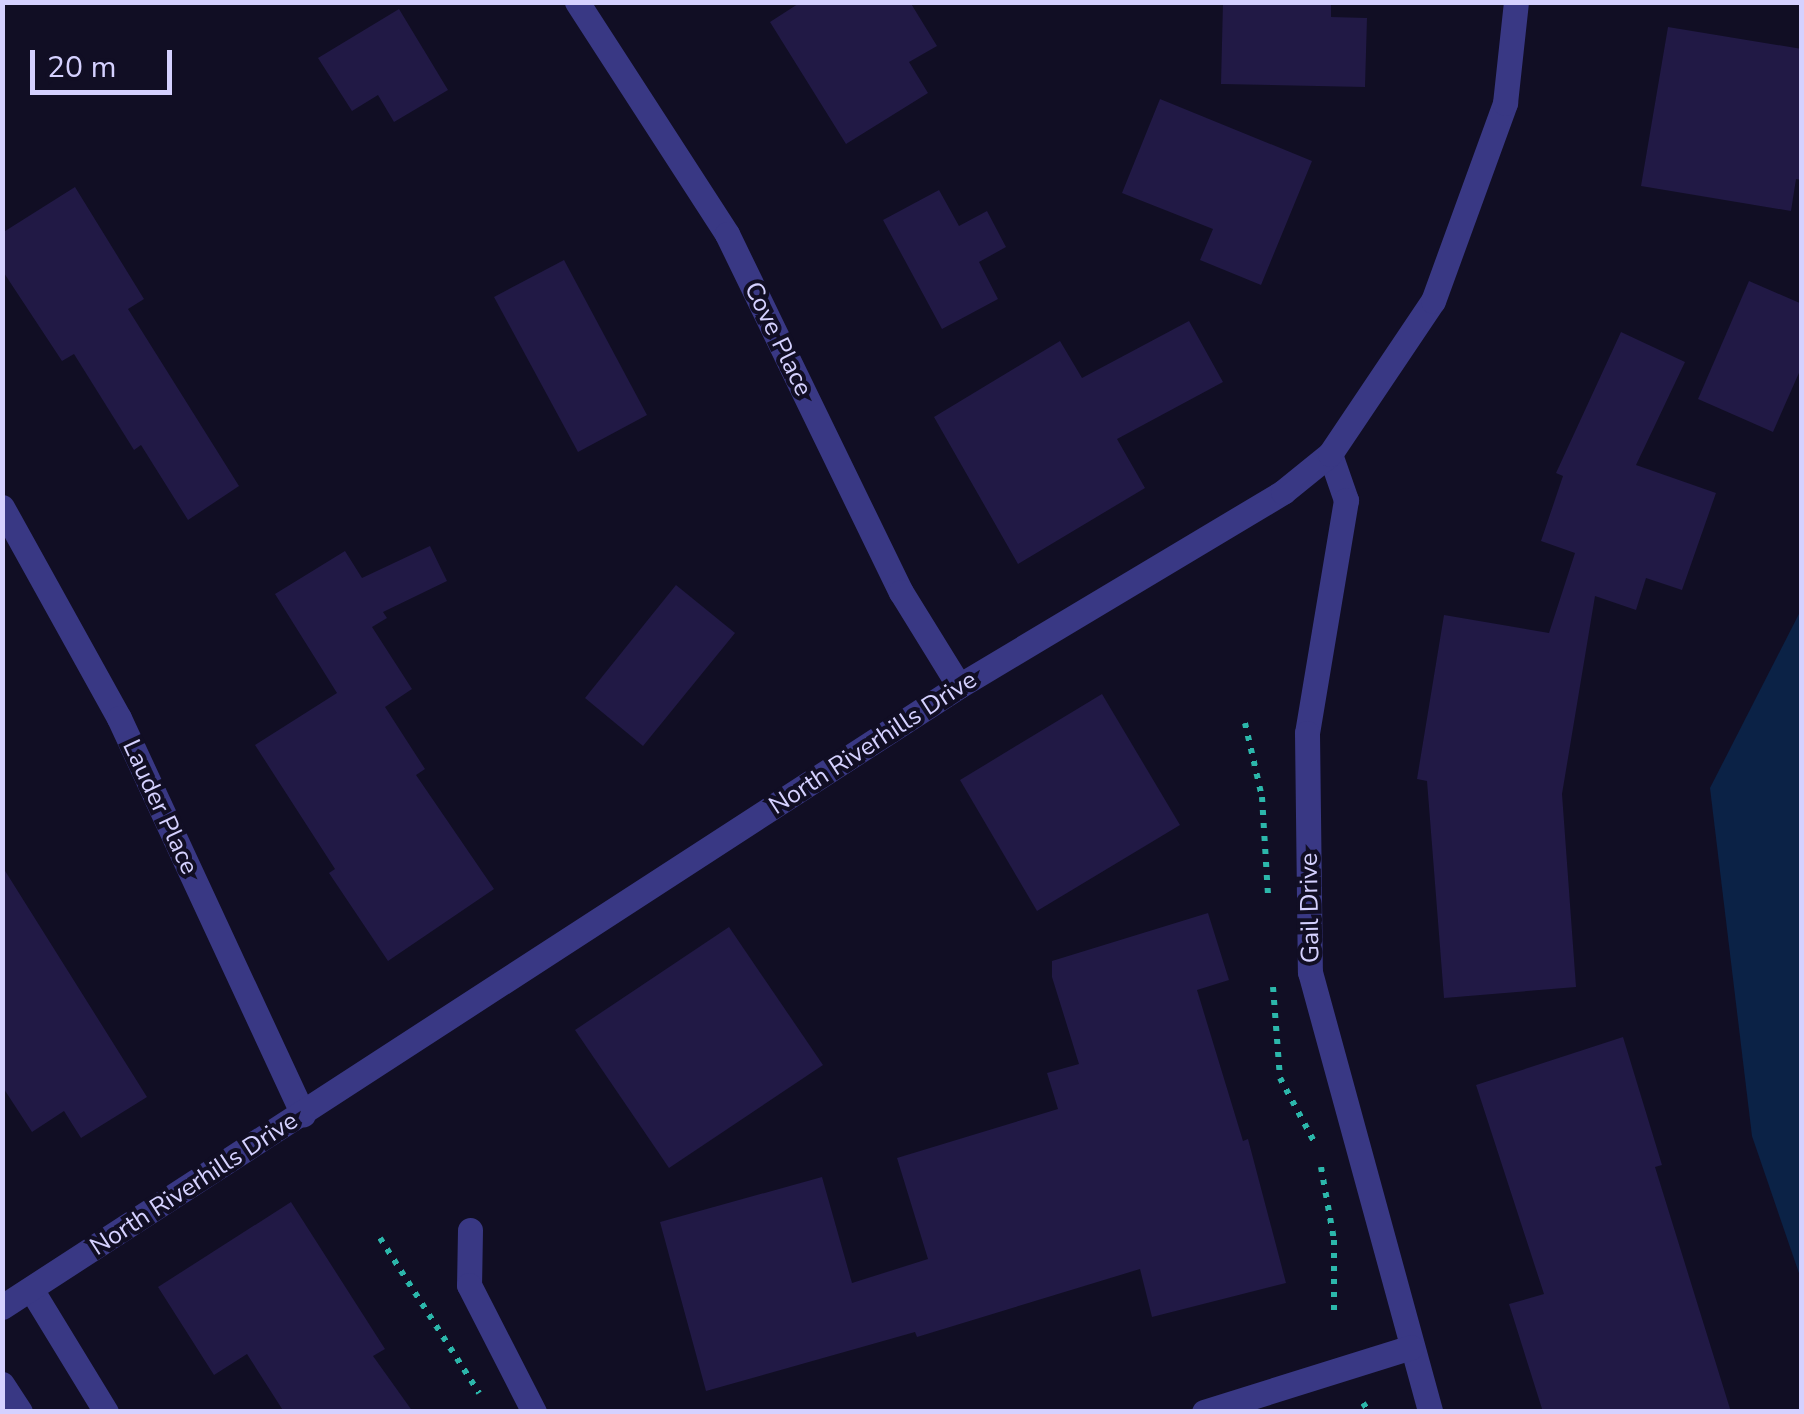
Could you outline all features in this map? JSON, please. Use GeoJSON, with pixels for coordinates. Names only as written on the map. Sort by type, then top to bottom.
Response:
{"type":"FeatureCollection","features":[{"type":"Feature","properties":{"kind":"street","name":"Cove Place"},"geometry":{"type":"LineString","coordinates":[[577,2],[727,234],[901,592],[960,686]]}},
{"type":"Feature","properties":{"kind":"street","name":"North Riverhills Drive"},"geometry":{"type":"LineString","coordinates":[[2,1307],[960,686],[1283,492],[1330,454],[1433,301],[1505,104],[1516,2]]}},
{"type":"Feature","properties":{"kind":"street","name":"Gail Drive"},"geometry":{"type":"LineString","coordinates":[[1330,454],[1346,500],[1307,733],[1310,972],[1430,1412]]}},
{"type":"Feature","properties":{"kind":"street","name":"Lauder Place"},"geometry":{"type":"LineString","coordinates":[[2,508],[118,718],[303,1114]]}},
{"type":"Feature","properties":{"kind":"street"},"geometry":{"type":"LineString","coordinates":[[470,1230],[469,1285],[534,1412]]}},
{"type":"Feature","properties":{"kind":"street"},"geometry":{"type":"LineString","coordinates":[[31,1289],[106,1412]]}},
{"type":"Feature","properties":{"kind":"street"},"geometry":{"type":"LineString","coordinates":[[1204,1412],[1411,1347]]}},
{"type":"Feature","properties":{"kind":"street"},"geometry":{"type":"LineString","coordinates":[[2,1384],[20,1412]]}},
{"type":"Feature","properties":{"kind":"path"},"geometry":{"type":"LineString","coordinates":[[380,1238],[480,1396]]}},
{"type":"Feature","properties":{"kind":"water"},"geometry":{"type":"Polygon","coordinates":[[[1801,610],[1801,1279],[1752,1136],[1710,788],[1801,610]]]}},
{"type":"Feature","properties":{"kind":"building"},"geometry":{"type":"Polygon","coordinates":[[[801,2],[910,2],[937,46],[909,62],[928,93],[846,144],[770,22],[801,2]]]}},
{"type":"Feature","properties":{"kind":"building"},"geometry":{"type":"Polygon","coordinates":[[[1223,2],[1331,2],[1331,17],[1367,18],[1365,87],[1221,84],[1223,2]]]}},
{"type":"Feature","properties":{"kind":"building"},"geometry":{"type":"Polygon","coordinates":[[[399,9],[448,90],[394,122],[378,95],[352,111],[318,58],[399,9]]]}},
{"type":"Feature","properties":{"kind":"building"},"geometry":{"type":"Polygon","coordinates":[[[1668,27],[1802,49],[1802,180],[1796,179],[1791,211],[1641,186],[1668,27]]]}},
{"type":"Feature","properties":{"kind":"building"},"geometry":{"type":"Polygon","coordinates":[[[1160,99],[1312,161],[1261,285],[1200,260],[1213,229],[1122,193],[1160,99]]]}},
{"type":"Feature","properties":{"kind":"building"},"geometry":{"type":"Polygon","coordinates":[[[75,187],[144,299],[128,309],[239,486],[188,520],[141,445],[134,450],[74,354],[62,361],[2,270],[2,233],[75,187]]]}},
{"type":"Feature","properties":{"kind":"building"},"geometry":{"type":"Polygon","coordinates":[[[939,190],[959,226],[987,211],[1006,247],[979,262],[998,299],[942,329],[883,220],[939,190]]]}},
{"type":"Feature","properties":{"kind":"building"},"geometry":{"type":"Polygon","coordinates":[[[564,260],[647,415],[578,452],[494,297],[564,260]]]}},
{"type":"Feature","properties":{"kind":"building"},"geometry":{"type":"Polygon","coordinates":[[[1749,281],[1802,304],[1802,366],[1773,432],[1698,399],[1749,281]]]}},
{"type":"Feature","properties":{"kind":"building"},"geometry":{"type":"Polygon","coordinates":[[[1189,321],[1223,382],[1117,439],[1145,488],[1018,564],[934,417],[1060,341],[1082,378],[1189,321]]]}},
{"type":"Feature","properties":{"kind":"building"},"geometry":{"type":"Polygon","coordinates":[[[1621,332],[1685,362],[1636,465],[1716,493],[1682,590],[1646,578],[1636,610],[1595,596],[1562,794],[1576,987],[1444,998],[1427,781],[1417,779],[1444,615],[1549,633],[1575,553],[1541,541],[1563,476],[1556,473],[1621,332]]]}},
{"type":"Feature","properties":{"kind":"building"},"geometry":{"type":"Polygon","coordinates":[[[430,546],[447,581],[383,612],[387,618],[372,627],[412,689],[385,707],[425,769],[416,775],[494,889],[388,961],[329,873],[335,869],[255,745],[337,693],[275,594],[345,551],[362,578],[430,546]]]}},
{"type":"Feature","properties":{"kind":"building"},"geometry":{"type":"Polygon","coordinates":[[[676,585],[735,633],[643,746],[585,698],[676,585]]]}},
{"type":"Feature","properties":{"kind":"building"},"geometry":{"type":"Polygon","coordinates":[[[1102,694],[1180,825],[1037,911],[960,780],[1102,694]]]}},
{"type":"Feature","properties":{"kind":"building"},"geometry":{"type":"Polygon","coordinates":[[[2,866],[147,1097],[81,1138],[64,1111],[32,1132],[2,1086],[2,866]]]}},
{"type":"Feature","properties":{"kind":"building"},"geometry":{"type":"Polygon","coordinates":[[[1208,913],[1229,980],[1197,990],[1243,1141],[1248,1139],[1286,1283],[1152,1317],[1140,1269],[917,1337],[915,1332],[706,1391],[660,1222],[822,1177],[852,1283],[928,1259],[897,1158],[1058,1109],[1047,1073],[1079,1064],[1052,977],[1052,961],[1208,913]]]}},
{"type":"Feature","properties":{"kind":"building"},"geometry":{"type":"Polygon","coordinates":[[[729,927],[823,1065],[669,1168],[575,1030],[729,927]]]}},
{"type":"Feature","properties":{"kind":"building"},"geometry":{"type":"Polygon","coordinates":[[[1623,1037],[1662,1165],[1655,1167],[1731,1412],[1543,1412],[1509,1304],[1544,1294],[1476,1085],[1623,1037]]]}},
{"type":"Feature","properties":{"kind":"building"},"geometry":{"type":"Polygon","coordinates":[[[291,1202],[385,1349],[373,1356],[413,1412],[284,1412],[247,1354],[214,1375],[158,1287],[291,1202]]]}}]}
